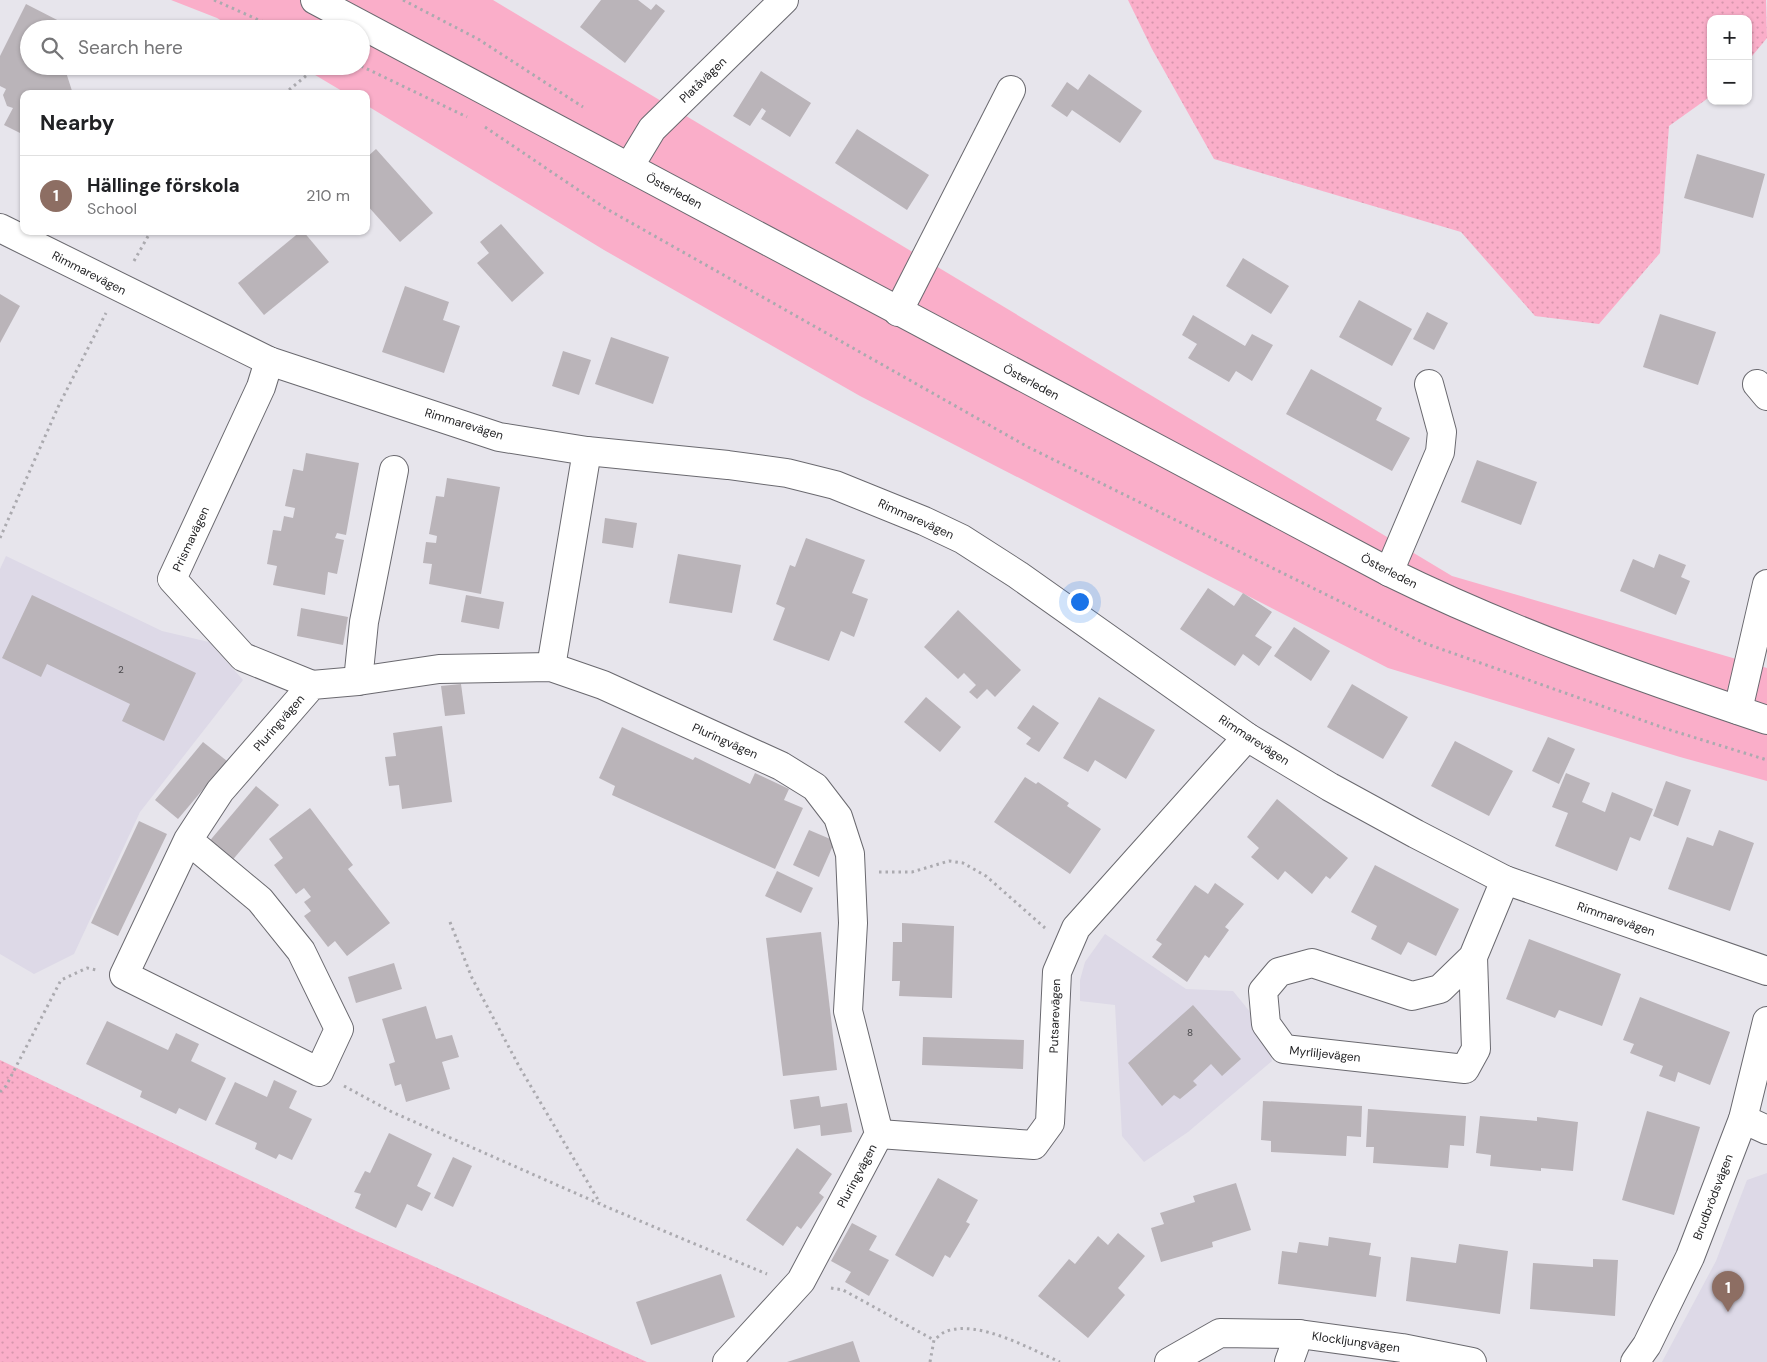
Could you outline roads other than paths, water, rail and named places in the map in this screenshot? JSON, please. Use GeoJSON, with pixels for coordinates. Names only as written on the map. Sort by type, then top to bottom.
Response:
{"type":"FeatureCollection","features":[{"type":"Feature","properties":{"kind":"street","name":"Österleden"},"geometry":{"type":"LineString","coordinates":[[315,0],[352,20]]}},
{"type":"Feature","properties":{"kind":"street","name":"Platåvägen"},"geometry":{"type":"LineString","coordinates":[[628,167],[652,129],[784,0]]}},
{"type":"Feature","properties":{"kind":"street","name":"Österleden"},"geometry":{"type":"LineString","coordinates":[[370,29],[1389,572],[1454,604],[1642,678],[1767,720]]}},
{"type":"Feature","properties":{"kind":"street"},"geometry":{"type":"LineString","coordinates":[[898,312],[1011,90]]}},
{"type":"Feature","properties":{"kind":"street","name":"Rimmarevägen"},"geometry":{"type":"LineString","coordinates":[[0,228],[269,361],[499,437],[587,451],[728,465],[787,474],[834,485],[924,521],[962,540],[1018,575],[1247,737],[1338,792],[1505,880],[1767,971]]}},
{"type":"Feature","properties":{"kind":"street","name":"Prismavägen"},"geometry":{"type":"LineString","coordinates":[[269,361],[261,387],[172,579],[243,657],[312,685]]}},
{"type":"Feature","properties":{"kind":"street"},"geometry":{"type":"LineString","coordinates":[[1389,572],[1440,452],[1442,432],[1429,384]]}},
{"type":"Feature","properties":{"kind":"street"},"geometry":{"type":"LineString","coordinates":[[551,667],[587,451]]}},
{"type":"Feature","properties":{"kind":"street"},"geometry":{"type":"LineString","coordinates":[[358,681],[364,622],[394,470]]}},
{"type":"Feature","properties":{"kind":"street"},"geometry":{"type":"LineString","coordinates":[[1738,710],[1767,584]]}},
{"type":"Feature","properties":{"kind":"street","name":"Pluringvägen"},"geometry":{"type":"LineString","coordinates":[[188,840],[260,900],[301,952],[339,1029],[319,1072],[124,975],[188,840],[220,791],[312,685],[358,681],[439,669],[551,667],[602,685],[781,766],[815,787],[838,817],[850,854],[853,923],[848,1011],[879,1134],[801,1281],[727,1362]]}},
{"type":"Feature","properties":{"kind":"street","name":"Putsarevägen"},"geometry":{"type":"LineString","coordinates":[[879,1134],[1034,1145],[1050,1124],[1057,972],[1076,928],[1247,737]]}},
{"type":"Feature","properties":{"kind":"street","name":"Myrliljevägen"},"geometry":{"type":"LineString","coordinates":[[1474,957],[1440,989],[1412,996],[1312,963],[1279,972],[1263,991],[1266,1024],[1284,1050],[1465,1069],[1476,1049],[1474,957],[1505,880]]}},
{"type":"Feature","properties":{"kind":"street","name":"Brudbrödsvägen"},"geometry":{"type":"LineString","coordinates":[[1635,1362],[1647,1345],[1755,1124],[1767,1021]]}},
{"type":"Feature","properties":{"kind":"street","name":"Klockljungvägen"},"geometry":{"type":"LineString","coordinates":[[1169,1362],[1220,1334],[1299,1334],[1402,1348],[1472,1362]]}},
{"type":"Feature","properties":{"kind":"street","name":"Klockljungvägen"},"geometry":{"type":"LineString","coordinates":[[1289,1362],[1299,1334]]}},
{"type":"Feature","properties":{"kind":"place","name":"Hällinge förskola"},"geometry":{"type":"Point","coordinates":[1728,1312]}}]}
